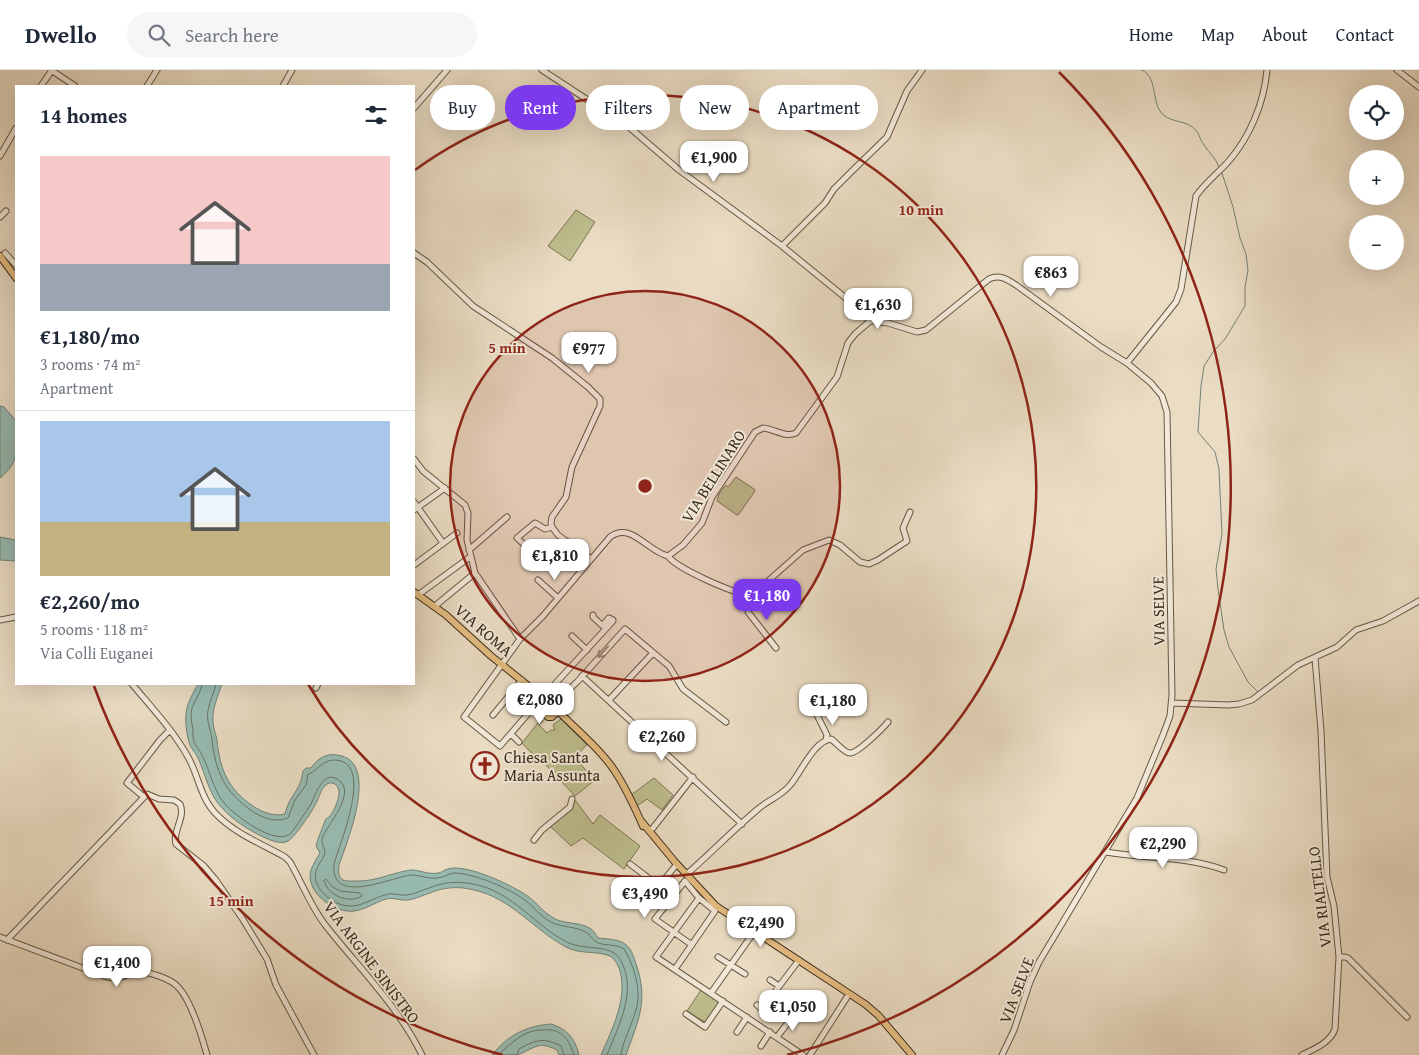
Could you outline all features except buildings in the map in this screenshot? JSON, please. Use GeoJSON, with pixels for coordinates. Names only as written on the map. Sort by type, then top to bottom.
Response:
{"type":"FeatureCollection","features":[{"type":"Feature","properties":{"kind":"main road"},"geometry":{"type":"LineString","coordinates":[[3,254],[15,276]]}},
{"type":"Feature","properties":{"kind":"main road","name":"VIA ROMA"},"geometry":{"type":"LineString","coordinates":[[416,593],[455,622],[553,708]]}},
{"type":"Feature","properties":{"kind":"main road"},"geometry":{"type":"LineString","coordinates":[[543,699],[538,707],[549,718],[554,716],[553,708]]}},
{"type":"Feature","properties":{"kind":"main road"},"geometry":{"type":"LineString","coordinates":[[553,708],[611,765],[656,846],[680,868]]}},
{"type":"Feature","properties":{"kind":"main road"},"geometry":{"type":"LineString","coordinates":[[642,822],[708,903],[850,994],[878,1015],[912,1055]]}},
{"type":"Feature","properties":{"kind":"street"},"geometry":{"type":"LineString","coordinates":[[42,85],[51,70],[74,85]]}},
{"type":"Feature","properties":{"kind":"street"},"geometry":{"type":"LineString","coordinates":[[148,85],[157,70]]}},
{"type":"Feature","properties":{"kind":"street"},"geometry":{"type":"LineString","coordinates":[[284,85],[292,70]]}},
{"type":"Feature","properties":{"kind":"street"},"geometry":{"type":"LineString","coordinates":[[415,107],[447,70]]}},
{"type":"Feature","properties":{"kind":"street"},"geometry":{"type":"LineString","coordinates":[[542,70],[629,127],[679,170],[782,246],[870,320],[888,323],[917,332],[922,331],[937,322],[983,283],[998,276],[1016,285],[1101,347],[1127,363],[1176,302],[1181,288],[1194,202],[1201,188],[1232,158],[1250,129],[1265,88],[1267,70]]}},
{"type":"Feature","properties":{"kind":"street"},"geometry":{"type":"LineString","coordinates":[[782,246],[825,202],[834,189],[887,137],[907,91],[922,70]]}},
{"type":"Feature","properties":{"kind":"street"},"geometry":{"type":"LineString","coordinates":[[1397,70],[1419,87]]}},
{"type":"Feature","properties":{"kind":"street"},"geometry":{"type":"LineString","coordinates":[[0,156],[15,130]]}},
{"type":"Feature","properties":{"kind":"street"},"geometry":{"type":"LineString","coordinates":[[0,216],[6,211]]}},
{"type":"Feature","properties":{"kind":"street"},"geometry":{"type":"LineString","coordinates":[[3,254],[15,264]]}},
{"type":"Feature","properties":{"kind":"street"},"geometry":{"type":"LineString","coordinates":[[415,254],[427,262],[473,306],[552,358],[600,399],[600,406],[572,467],[566,497],[552,517],[552,527],[558,535],[591,560]]}},
{"type":"Feature","properties":{"kind":"street","name":"VIA BELLINARO"},"geometry":{"type":"LineString","coordinates":[[668,556],[683,545],[702,523],[712,497],[755,432],[763,428],[775,430],[785,435],[793,435],[799,430],[837,377],[848,343],[870,320]]}},
{"type":"Feature","properties":{"kind":"street","name":"VIA SELVE"},"geometry":{"type":"LineString","coordinates":[[1002,1055],[1014,1030],[1030,982],[1039,962],[1106,852],[1142,786],[1170,716],[1172,703],[1167,412],[1158,390],[1127,363]]}},
{"type":"Feature","properties":{"kind":"street"},"geometry":{"type":"LineString","coordinates":[[415,460],[423,471],[463,503],[466,508],[468,550],[475,573],[520,639]]}},
{"type":"Feature","properties":{"kind":"street"},"geometry":{"type":"LineString","coordinates":[[444,543],[416,509],[445,488]]}},
{"type":"Feature","properties":{"kind":"street"},"geometry":{"type":"LineString","coordinates":[[538,707],[533,708],[500,746],[464,717],[520,639],[543,616],[610,537],[617,532],[624,531],[631,534],[656,552],[668,556],[672,561],[702,578],[734,592],[748,594],[767,582],[803,550],[830,540],[840,545],[860,562],[864,564],[873,563],[907,541],[903,528],[910,512]]}},
{"type":"Feature","properties":{"kind":"street"},"geometry":{"type":"LineString","coordinates":[[468,550],[507,517]]}},
{"type":"Feature","properties":{"kind":"street"},"geometry":{"type":"LineString","coordinates":[[530,549],[517,538],[534,523],[545,529],[552,527]]}},
{"type":"Feature","properties":{"kind":"street"},"geometry":{"type":"LineString","coordinates":[[415,564],[457,533]]}},
{"type":"Feature","properties":{"kind":"street"},"geometry":{"type":"LineString","coordinates":[[416,593],[470,557]]}},
{"type":"Feature","properties":{"kind":"street"},"geometry":{"type":"LineString","coordinates":[[435,606],[475,573]]}},
{"type":"Feature","properties":{"kind":"street"},"geometry":{"type":"LineString","coordinates":[[538,580],[558,598]]}},
{"type":"Feature","properties":{"kind":"street"},"geometry":{"type":"LineString","coordinates":[[748,594],[748,612],[776,648]]}},
{"type":"Feature","properties":{"kind":"street"},"geometry":{"type":"LineString","coordinates":[[1172,703],[1228,705],[1245,703],[1258,697],[1289,671],[1337,647],[1356,630],[1383,621],[1419,602]]}},
{"type":"Feature","properties":{"kind":"street"},"geometry":{"type":"LineString","coordinates":[[593,614],[593,617],[604,627]]}},
{"type":"Feature","properties":{"kind":"street"},"geometry":{"type":"LineString","coordinates":[[0,620],[15,618]]}},
{"type":"Feature","properties":{"kind":"street"},"geometry":{"type":"LineString","coordinates":[[543,699],[587,650],[604,627],[613,622],[621,631]]}},
{"type":"Feature","properties":{"kind":"street"},"geometry":{"type":"LineString","coordinates":[[553,708],[584,676],[624,629],[669,666],[683,689],[726,722]]}},
{"type":"Feature","properties":{"kind":"street"},"geometry":{"type":"LineString","coordinates":[[572,636],[587,650]]}},
{"type":"Feature","properties":{"kind":"street"},"geometry":{"type":"LineString","coordinates":[[609,700],[653,653]]}},
{"type":"Feature","properties":{"kind":"street","name":"VIA RIALTELLO"},"geometry":{"type":"LineString","coordinates":[[1302,1055],[1327,1041],[1335,1029],[1339,957],[1334,906],[1326,878],[1321,731],[1315,658]]}},
{"type":"Feature","properties":{"kind":"street"},"geometry":{"type":"LineString","coordinates":[[584,676],[742,824]]}},
{"type":"Feature","properties":{"kind":"street"},"geometry":{"type":"LineString","coordinates":[[493,715],[522,680]]}},
{"type":"Feature","properties":{"kind":"street","name":"VIA ARGINE SINISTRO"},"geometry":{"type":"LineString","coordinates":[[133,685],[170,730],[192,764],[202,794],[215,813],[238,831],[285,857],[290,862],[316,912],[404,1022],[422,1055]]}},
{"type":"Feature","properties":{"kind":"street"},"geometry":{"type":"LineString","coordinates":[[816,713],[827,735],[826,740]]}},
{"type":"Feature","properties":{"kind":"street"},"geometry":{"type":"LineString","coordinates":[[630,864],[659,886],[680,868],[742,824],[759,808],[780,796],[788,788],[807,760],[826,740],[831,739],[848,753],[854,753],[863,744],[871,740],[888,722]]}},
{"type":"Feature","properties":{"kind":"street"},"geometry":{"type":"LineString","coordinates":[[144,796],[128,783],[160,740],[170,730]]}},
{"type":"Feature","properties":{"kind":"street"},"geometry":{"type":"LineString","coordinates":[[511,734],[519,742]]}},
{"type":"Feature","properties":{"kind":"street"},"geometry":{"type":"LineString","coordinates":[[649,831],[693,777]]}},
{"type":"Feature","properties":{"kind":"street"},"geometry":{"type":"LineString","coordinates":[[7,940],[144,796],[149,794],[159,799],[174,800],[180,804],[182,813],[174,838],[176,844],[204,866],[242,918],[267,959],[278,990],[314,1055]]}},
{"type":"Feature","properties":{"kind":"street"},"geometry":{"type":"LineString","coordinates":[[534,840],[542,830],[570,807],[572,799]]}},
{"type":"Feature","properties":{"kind":"street"},"geometry":{"type":"LineString","coordinates":[[1106,852],[1194,862],[1224,870]]}},
{"type":"Feature","properties":{"kind":"street"},"geometry":{"type":"LineString","coordinates":[[634,889],[644,875]]}},
{"type":"Feature","properties":{"kind":"street"},"geometry":{"type":"LineString","coordinates":[[675,969],[715,911],[708,903],[699,898],[693,886],[684,881],[655,919],[692,944]]}},
{"type":"Feature","properties":{"kind":"street"},"geometry":{"type":"LineString","coordinates":[[699,898],[656,957],[803,1055]]}},
{"type":"Feature","properties":{"kind":"street"},"geometry":{"type":"LineString","coordinates":[[712,993],[754,932]]}},
{"type":"Feature","properties":{"kind":"street"},"geometry":{"type":"LineString","coordinates":[[0,937],[104,976],[116,978],[133,972],[141,972],[174,983],[184,995],[196,1022],[207,1055]]}},
{"type":"Feature","properties":{"kind":"street"},"geometry":{"type":"LineString","coordinates":[[718,957],[745,974]]}},
{"type":"Feature","properties":{"kind":"street"},"geometry":{"type":"LineString","coordinates":[[1339,957],[1348,958],[1407,1017]]}},
{"type":"Feature","properties":{"kind":"street"},"geometry":{"type":"LineString","coordinates":[[756,1005],[762,1009],[799,960]]}},
{"type":"Feature","properties":{"kind":"street"},"geometry":{"type":"LineString","coordinates":[[770,980],[779,986]]}},
{"type":"Feature","properties":{"kind":"street"},"geometry":{"type":"LineString","coordinates":[[810,1055],[850,994]]}},
{"type":"Feature","properties":{"kind":"street"},"geometry":{"type":"LineString","coordinates":[[686,1014],[705,1027],[723,1001]]}},
{"type":"Feature","properties":{"kind":"street"},"geometry":{"type":"LineString","coordinates":[[777,1037],[797,1011],[799,1011]]}},
{"type":"Feature","properties":{"kind":"street"},"geometry":{"type":"LineString","coordinates":[[736,1032],[747,1017]]}},
{"type":"Feature","properties":{"kind":"street"},"geometry":{"type":"LineString","coordinates":[[760,1046],[770,1032]]}},
{"type":"Feature","properties":{"kind":"green space"},"geometry":{"type":"Polygon","coordinates":[[[576,210],[595,222],[570,261],[548,246],[576,210]]]}},
{"type":"Feature","properties":{"kind":"green space"},"geometry":{"type":"Polygon","coordinates":[[[736,477],[755,491],[737,515],[717,501],[726,485],[728,487],[736,477]]]}},
{"type":"Feature","properties":{"kind":"green space"},"geometry":{"type":"Polygon","coordinates":[[[541,719],[543,721],[539,725],[547,733],[555,730],[553,725],[561,719],[587,745],[574,757],[595,780],[575,796],[522,743],[541,719]]]}},
{"type":"Feature","properties":{"kind":"green space"},"geometry":{"type":"Polygon","coordinates":[[[654,778],[673,795],[662,810],[647,799],[637,806],[631,795],[654,778]]]}},
{"type":"Feature","properties":{"kind":"green space"},"geometry":{"type":"Polygon","coordinates":[[[575,800],[593,824],[600,815],[640,846],[624,869],[583,838],[571,846],[550,826],[575,800]]]}},
{"type":"Feature","properties":{"kind":"green space"},"geometry":{"type":"Polygon","coordinates":[[[701,990],[720,1002],[706,1023],[687,1011],[701,990]]]}},
{"type":"Feature","properties":{"kind":"water"},"geometry":{"type":"Polygon","coordinates":[[[0,406],[4,407],[15,420],[15,459],[0,478],[0,406]]]}},
{"type":"Feature","properties":{"kind":"water"},"geometry":{"type":"Polygon","coordinates":[[[0,537],[15,540],[15,561],[0,560],[0,537]]]}},
{"type":"Feature","properties":{"kind":"water"},"geometry":{"type":"Polygon","coordinates":[[[197,685],[222,685],[213,712],[213,726],[220,761],[231,786],[244,800],[260,810],[272,814],[285,814],[289,802],[300,783],[303,771],[306,768],[311,768],[322,757],[337,755],[350,760],[357,771],[359,786],[358,803],[339,865],[339,875],[343,880],[366,881],[411,870],[440,873],[448,869],[466,869],[513,887],[529,897],[546,913],[556,919],[582,925],[593,931],[598,938],[616,940],[627,946],[631,950],[640,977],[642,1000],[638,1021],[626,1055],[601,1055],[618,1013],[622,990],[619,968],[609,956],[576,951],[566,947],[511,907],[487,894],[468,889],[446,888],[408,900],[391,898],[352,911],[333,907],[326,902],[315,891],[310,877],[311,870],[320,853],[316,846],[319,837],[326,819],[332,814],[337,802],[339,791],[337,786],[331,783],[324,787],[303,824],[288,841],[276,842],[247,828],[218,804],[208,785],[188,736],[186,711],[197,685]]]}},
{"type":"Feature","properties":{"kind":"water"},"geometry":{"type":"Polygon","coordinates":[[[551,1024],[570,1035],[579,1055],[559,1055],[557,1050],[542,1045],[520,1054],[492,1055],[504,1042],[518,1033],[533,1027],[551,1024]]]}},
{"type":"Feature","properties":{"kind":"waterway"},"geometry":{"type":"LineString","coordinates":[[1142,70],[1150,78],[1158,106],[1163,115],[1194,128],[1219,167]]}},
{"type":"Feature","properties":{"kind":"waterway"},"geometry":{"type":"LineString","coordinates":[[1222,173],[1246,254],[1248,270],[1245,287],[1245,306],[1225,339],[1204,366],[1198,432],[1215,452],[1219,469],[1222,534],[1216,569],[1224,630],[1229,647],[1248,682],[1259,693]]}},
{"type":"Feature","properties":{"kind":"place","name":"Chiesa Santa Maria Assunta"},"geometry":{"type":"Point","coordinates":[485,766]}}]}
